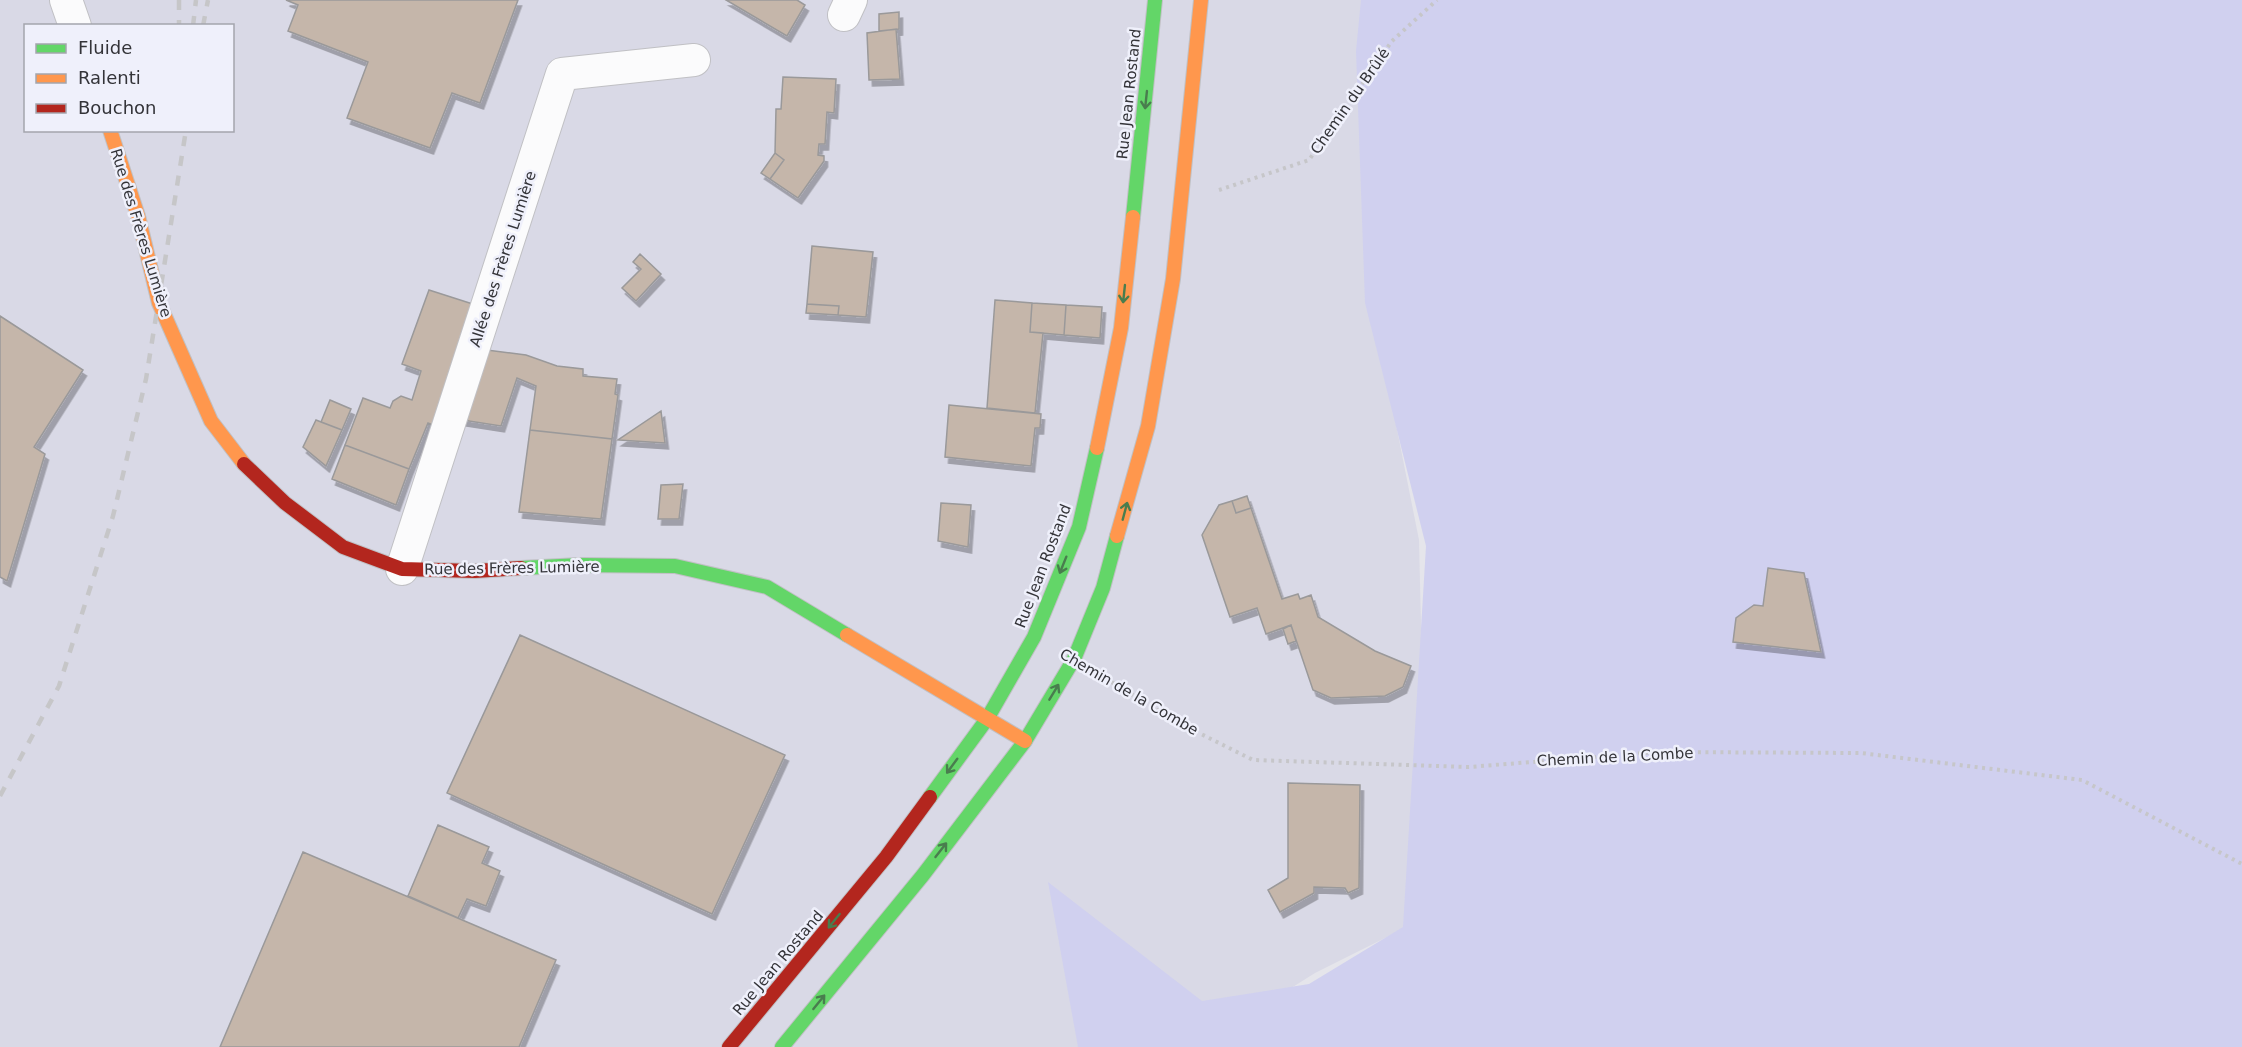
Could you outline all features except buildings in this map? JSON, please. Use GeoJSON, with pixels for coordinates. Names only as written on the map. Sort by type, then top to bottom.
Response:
{"type":"FeatureCollection","features":[{"type":"Feature","properties":{"kind":"main road","name":"Rue Jean Rostand"},"geometry":{"type":"LineString","coordinates":[[729,1047],[886,857],[987,718],[1034,637],[1079,527],[1099,440],[1120,328],[1155,0]]}},
{"type":"Feature","properties":{"kind":"main road"},"geometry":{"type":"LineString","coordinates":[[782,1047],[923,875],[1025,741],[1074,659],[1103,588],[1148,426],[1173,279],[1201,0]]}},
{"type":"Feature","properties":{"kind":"main road","name":"Rue des Frères Lumière"},"geometry":{"type":"LineString","coordinates":[[111,132],[138,216],[159,303],[211,421],[243,463],[285,503],[344,547],[402,569],[475,571],[580,565],[675,566],[767,587],[1025,741]]}},
{"type":"Feature","properties":{"kind":"street"},"geometry":{"type":"LineString","coordinates":[[66,0],[74,24]]}},
{"type":"Feature","properties":{"kind":"street"},"geometry":{"type":"LineString","coordinates":[[1144,0],[1148,77]]}},
{"type":"Feature","properties":{"kind":"street","name":"Allée des Frères Lumière"},"geometry":{"type":"LineString","coordinates":[[402,569],[562,74],[694,60]]}},
{"type":"Feature","properties":{"kind":"path","name":"Chemin du Brûlé"},"geometry":{"type":"LineString","coordinates":[[1181,202],[1309,160],[1392,42],[1437,0]]}},
{"type":"Feature","properties":{"kind":"path","name":"Chemin de la Combe"},"geometry":{"type":"LineString","coordinates":[[1074,659],[1175,721],[1252,760],[1469,767],[1658,752],[1861,753],[2082,780],[2242,864]]}},
{"type":"Feature","properties":{"kind":"shaded area"},"geometry":{"type":"Polygon","coordinates":[[[0,0],[1368,0],[1370,294],[1419,540],[1423,712],[1409,926],[1315,973],[1197,1047],[0,1047],[0,0]]]}},
{"type":"Feature","properties":{"kind":"shaded area"},"geometry":{"type":"Polygon","coordinates":[[[1361,0],[2242,0],[2242,1047],[1078,1047],[1048,882],[1202,1001],[1309,984],[1403,927],[1426,546],[1365,303],[1356,51],[1361,0]]]}},
{"type":"Feature","properties":{"kind":"railway"},"geometry":{"type":"LineString","coordinates":[[179,0],[179,24]]}},
{"type":"Feature","properties":{"kind":"railway"},"geometry":{"type":"LineString","coordinates":[[193,24],[196,0]]}},
{"type":"Feature","properties":{"kind":"railway"},"geometry":{"type":"LineString","coordinates":[[203,24],[208,0]]}},
{"type":"Feature","properties":{"kind":"railway"},"geometry":{"type":"LineString","coordinates":[[0,796],[59,686],[113,516],[146,379],[186,132]]}},
{"type":"Feature","properties":{"kind":"traffic: fast"},"geometry":{"type":"LineString","coordinates":[[1133,217],[1155,0]]}},
{"type":"Feature","properties":{"kind":"traffic: fast"},"geometry":{"type":"LineString","coordinates":[[930,797],[987,719],[1034,637],[1079,527],[1097,448]]}},
{"type":"Feature","properties":{"kind":"traffic: fast"},"geometry":{"type":"LineString","coordinates":[[782,1047],[923,875],[1025,741],[1074,659],[1103,588],[1117,536]]}},
{"type":"Feature","properties":{"kind":"traffic: fast"},"geometry":{"type":"LineString","coordinates":[[521,568],[580,565],[675,566],[767,587],[847,635]]}},
{"type":"Feature","properties":{"kind":"traffic: slow"},"geometry":{"type":"LineString","coordinates":[[1117,536],[1148,426],[1173,279],[1201,0]]}},
{"type":"Feature","properties":{"kind":"traffic: slow"},"geometry":{"type":"LineString","coordinates":[[111,132],[138,216],[159,303],[211,421],[244,464]]}},
{"type":"Feature","properties":{"kind":"traffic: slow"},"geometry":{"type":"LineString","coordinates":[[1097,448],[1121,328],[1133,217]]}},
{"type":"Feature","properties":{"kind":"traffic: slow"},"geometry":{"type":"LineString","coordinates":[[847,635],[1025,741]]}},
{"type":"Feature","properties":{"kind":"traffic: jam"},"geometry":{"type":"LineString","coordinates":[[244,464],[285,503],[343,547],[402,569],[475,571],[521,568]]}},
{"type":"Feature","properties":{"kind":"traffic: jam"},"geometry":{"type":"LineString","coordinates":[[729,1047],[886,857],[930,797]]}}]}
